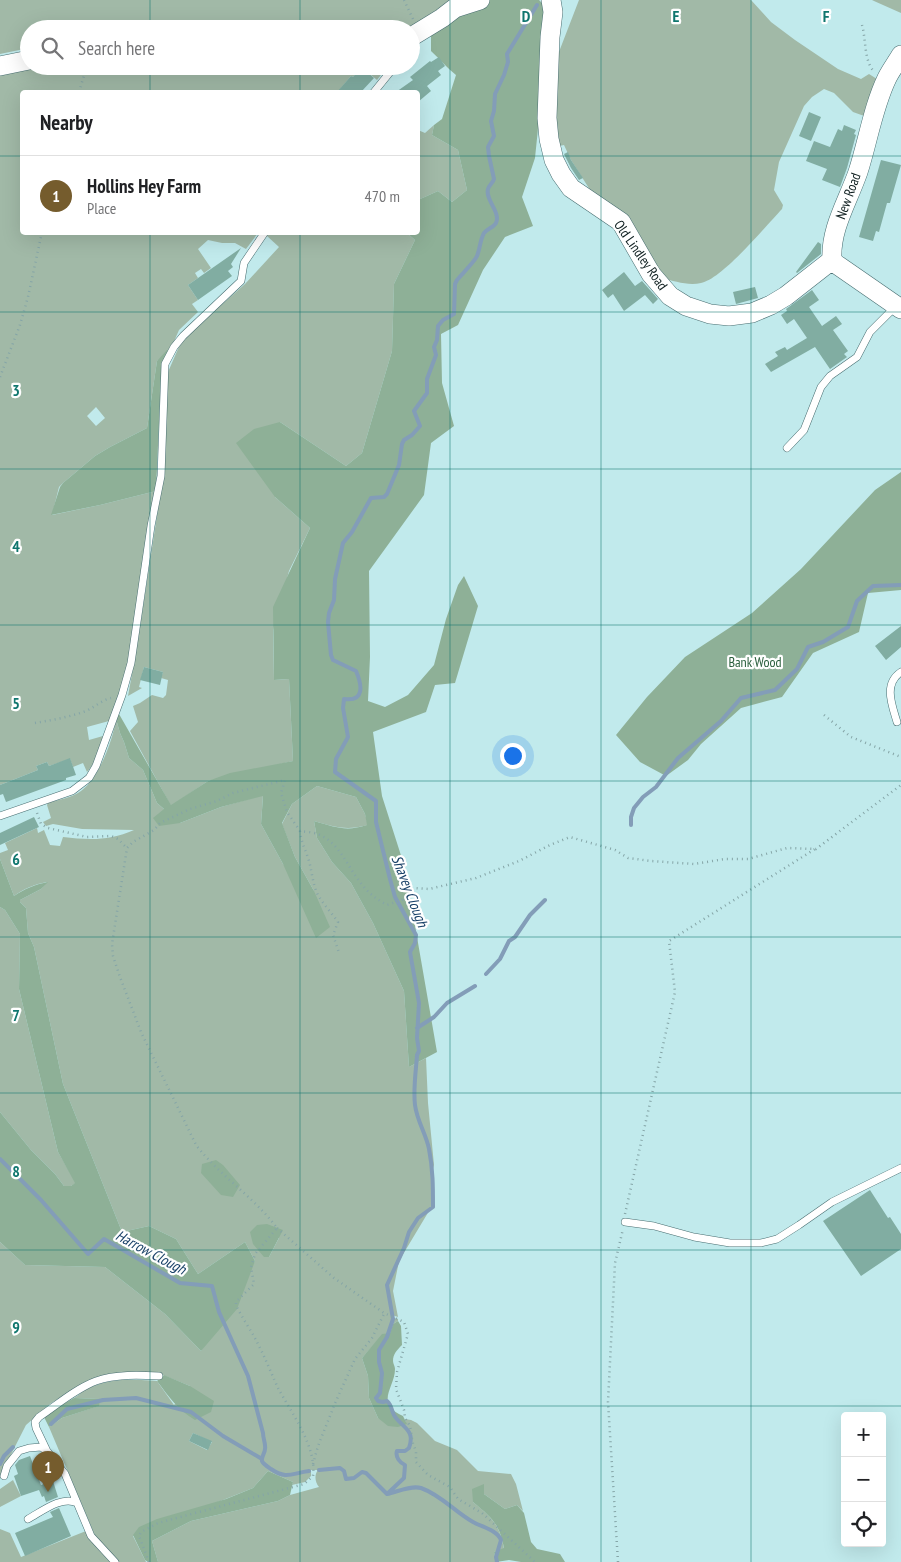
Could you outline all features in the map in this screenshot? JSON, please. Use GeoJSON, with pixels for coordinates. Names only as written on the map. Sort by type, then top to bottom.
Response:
{"type":"FeatureCollection","features":[{"type":"Feature","properties":{"kind":"street"},"geometry":{"type":"LineString","coordinates":[[420,32],[455,8],[480,0]]}},
{"type":"Feature","properties":{"kind":"street","name":"Old Lindley Road"},"geometry":{"type":"LineString","coordinates":[[551,0],[553,12],[550,37],[547,118],[551,150],[556,167],[571,188],[621,222],[651,274],[670,296],[686,306],[710,314],[729,316],[752,313],[771,306],[832,260]]}},
{"type":"Feature","properties":{"kind":"street","name":"New Road"},"geometry":{"type":"LineString","coordinates":[[832,260],[833,239],[843,208],[858,173],[870,126],[887,78],[901,55]]}},
{"type":"Feature","properties":{"kind":"street"},"geometry":{"type":"LineString","coordinates":[[0,66],[20,62]]}},
{"type":"Feature","properties":{"kind":"street"},"geometry":{"type":"LineString","coordinates":[[832,260],[898,308]]}},
{"type":"Feature","properties":{"kind":"lane"},"geometry":{"type":"LineString","coordinates":[[376,90],[388,75]]}},
{"type":"Feature","properties":{"kind":"lane"},"geometry":{"type":"LineString","coordinates":[[0,816],[72,791],[88,778],[96,766],[122,695],[130,663],[151,526],[161,476],[165,364],[174,347],[183,336],[241,281],[244,263],[263,235]]}},
{"type":"Feature","properties":{"kind":"lane"},"geometry":{"type":"LineString","coordinates":[[787,448],[804,430],[821,387],[830,376],[857,357],[870,332],[898,308]]}},
{"type":"Feature","properties":{"kind":"lane"},"geometry":{"type":"LineString","coordinates":[[897,722],[891,702],[890,686],[896,675],[901,672]]}},
{"type":"Feature","properties":{"kind":"lane"},"geometry":{"type":"LineString","coordinates":[[625,1222],[654,1226],[694,1237],[730,1243],[761,1243],[777,1238],[832,1202],[901,1168]]}},
{"type":"Feature","properties":{"kind":"lane"},"geometry":{"type":"LineString","coordinates":[[115,1562],[91,1536],[65,1474],[47,1451],[35,1422],[39,1417],[74,1393],[96,1381],[136,1375],[159,1376]]}},
{"type":"Feature","properties":{"kind":"lane"},"geometry":{"type":"LineString","coordinates":[[4,1476],[7,1466],[19,1452],[29,1448],[41,1447],[47,1451]]}},
{"type":"Feature","properties":{"kind":"lane"},"geometry":{"type":"LineString","coordinates":[[28,1519],[67,1500],[77,1502]]}},
{"type":"Feature","properties":{"kind":"path"},"geometry":{"type":"LineString","coordinates":[[404,0],[413,20]]}},
{"type":"Feature","properties":{"kind":"path"},"geometry":{"type":"LineString","coordinates":[[862,25],[869,66],[873,71],[887,78]]}},
{"type":"Feature","properties":{"kind":"path"},"geometry":{"type":"LineString","coordinates":[[80,90],[84,75]]}},
{"type":"Feature","properties":{"kind":"path"},"geometry":{"type":"LineString","coordinates":[[0,378],[20,325],[41,235]]}},
{"type":"Feature","properties":{"kind":"path"},"geometry":{"type":"LineString","coordinates":[[35,723],[90,710],[105,699],[122,695]]}},
{"type":"Feature","properties":{"kind":"path"},"geometry":{"type":"LineString","coordinates":[[824,715],[850,737],[901,757]]}},
{"type":"Feature","properties":{"kind":"path"},"geometry":{"type":"LineString","coordinates":[[339,953],[333,935],[338,922],[316,891],[300,832],[287,812],[281,793],[285,780],[233,793],[217,801],[190,809],[160,823],[154,830],[133,842],[127,848],[112,944],[115,965],[130,1005],[160,1072],[196,1145],[206,1158],[267,1214],[277,1228],[334,1278],[384,1313],[404,1322],[408,1334],[397,1372],[396,1389],[405,1418],[410,1426],[416,1451],[416,1462],[432,1478],[450,1487],[458,1499],[482,1513],[535,1562]]}},
{"type":"Feature","properties":{"kind":"path"},"geometry":{"type":"LineString","coordinates":[[618,1562],[608,1402],[615,1263],[675,992],[669,941],[816,848],[901,785]]}},
{"type":"Feature","properties":{"kind":"path"},"geometry":{"type":"LineString","coordinates":[[34,804],[41,824],[48,828],[87,837],[110,836],[118,839],[127,848]]}},
{"type":"Feature","properties":{"kind":"path"},"geometry":{"type":"LineString","coordinates":[[300,832],[318,834],[331,842],[374,898],[387,905],[404,899],[414,888],[429,888],[476,878],[520,861],[550,845],[570,838],[615,850],[628,858],[694,864],[726,859],[748,859],[787,848],[816,848]]}},
{"type":"Feature","properties":{"kind":"path"},"geometry":{"type":"LineString","coordinates":[[404,899],[416,920],[429,925]]}},
{"type":"Feature","properties":{"kind":"path"},"geometry":{"type":"LineString","coordinates":[[149,1562],[139,1536],[141,1532],[158,1523],[304,1484],[313,1476],[309,1446],[257,1341],[236,1305],[236,1302],[254,1284],[251,1268],[255,1254],[277,1228]]}},
{"type":"Feature","properties":{"kind":"path"},"geometry":{"type":"LineString","coordinates":[[313,1465],[318,1446],[355,1359],[372,1338],[384,1313]]}},
{"type":"Feature","properties":{"kind":"green space"},"geometry":{"type":"Polygon","coordinates":[[[0,0],[454,0],[420,23],[420,20],[20,20],[20,50],[0,54],[0,0]]]}},
{"type":"Feature","properties":{"kind":"green space"},"geometry":{"type":"Polygon","coordinates":[[[482,0],[539,0],[550,11],[535,158],[522,197],[533,226],[505,237],[483,270],[458,325],[441,334],[442,383],[454,426],[431,443],[424,495],[369,571],[370,657],[368,701],[385,707],[408,695],[434,665],[446,619],[458,585],[464,576],[478,606],[455,683],[435,685],[426,712],[373,732],[382,796],[405,868],[437,1052],[409,1067],[404,991],[373,923],[351,883],[332,862],[317,838],[314,821],[334,827],[347,828],[367,825],[365,814],[356,797],[317,786],[292,804],[282,823],[295,857],[314,891],[330,927],[316,938],[283,864],[261,824],[263,796],[221,807],[180,823],[159,826],[153,818],[164,809],[157,803],[143,770],[129,758],[116,719],[119,714],[171,805],[208,781],[230,773],[293,761],[289,679],[274,680],[273,607],[310,528],[275,497],[236,443],[254,429],[280,422],[346,466],[362,453],[392,351],[394,284],[415,240],[409,235],[420,235],[420,199],[438,191],[452,202],[467,190],[458,150],[432,135],[434,125],[442,119],[456,75],[431,51],[431,31],[482,0]]]}},
{"type":"Feature","properties":{"kind":"green space"},"geometry":{"type":"Polygon","coordinates":[[[579,0],[751,0],[771,22],[838,69],[861,79],[869,74],[877,79],[867,117],[853,112],[834,93],[824,89],[812,97],[804,106],[779,162],[774,190],[783,205],[782,209],[731,263],[710,279],[701,283],[691,284],[662,278],[626,215],[592,193],[571,160],[564,145],[555,147],[557,57],[579,0]]]}},
{"type":"Feature","properties":{"kind":"green space"},"geometry":{"type":"Polygon","coordinates":[[[872,0],[901,0],[901,13],[874,1],[872,0]]]}},
{"type":"Feature","properties":{"kind":"green space"},"geometry":{"type":"Polygon","coordinates":[[[20,68],[20,75],[355,75],[351,76],[340,89],[341,90],[20,90],[20,235],[256,235],[246,249],[235,243],[208,240],[198,249],[211,268],[204,273],[201,269],[195,273],[198,278],[188,285],[198,300],[192,304],[198,312],[179,330],[169,353],[157,361],[147,428],[95,456],[59,487],[52,515],[156,491],[125,678],[109,721],[87,727],[89,740],[103,736],[95,760],[87,772],[83,763],[73,767],[70,759],[49,766],[47,762],[36,766],[38,770],[0,785],[0,72],[20,68]],[[96,407],[87,416],[96,426],[105,418],[96,407]]]}},
{"type":"Feature","properties":{"kind":"green space"},"geometry":{"type":"Polygon","coordinates":[[[371,75],[381,75],[377,80],[371,75]]]}},
{"type":"Feature","properties":{"kind":"green space"},"geometry":{"type":"Polygon","coordinates":[[[434,125],[432,135],[458,150],[467,190],[452,202],[438,191],[420,199],[420,131],[425,133],[434,125]]]}},
{"type":"Feature","properties":{"kind":"green space"},"geometry":{"type":"Polygon","coordinates":[[[409,235],[415,240],[394,284],[392,351],[362,453],[346,466],[280,422],[275,497],[310,528],[289,571],[273,630],[274,680],[289,679],[293,761],[208,781],[171,806],[130,731],[138,722],[133,706],[152,695],[163,698],[166,695],[168,680],[161,678],[163,672],[144,667],[139,687],[142,688],[128,696],[162,483],[168,372],[185,337],[245,284],[279,247],[267,236],[409,235]]]}},
{"type":"Feature","properties":{"kind":"green space"},"geometry":{"type":"Polygon","coordinates":[[[167,350],[169,353],[161,377],[156,491],[51,515],[63,483],[95,456],[147,428],[157,361],[167,350]]]}},
{"type":"Feature","properties":{"kind":"green space","name":"Bank Wood"},"geometry":{"type":"Polygon","coordinates":[[[901,472],[901,590],[868,593],[859,632],[813,653],[782,697],[741,708],[701,744],[688,760],[666,776],[640,762],[616,735],[647,697],[685,657],[752,613],[801,569],[875,490],[901,472]]]}},
{"type":"Feature","properties":{"kind":"green space"},"geometry":{"type":"Polygon","coordinates":[[[116,719],[129,758],[143,770],[157,803],[180,823],[221,807],[263,795],[261,824],[283,864],[314,891],[295,857],[282,824],[292,804],[317,786],[356,797],[365,814],[368,825],[353,828],[341,828],[314,821],[317,838],[332,862],[351,883],[373,923],[404,991],[409,1067],[426,1058],[434,1165],[431,1176],[434,1182],[433,1207],[399,1261],[393,1291],[398,1317],[392,1315],[391,1317],[398,1319],[398,1321],[393,1324],[390,1333],[377,1341],[362,1358],[368,1376],[369,1398],[378,1418],[406,1424],[405,1419],[411,1420],[417,1423],[435,1441],[457,1450],[478,1471],[511,1474],[516,1484],[523,1511],[517,1505],[505,1509],[484,1494],[473,1502],[490,1517],[500,1533],[504,1549],[494,1552],[496,1562],[158,1562],[152,1541],[191,1521],[278,1501],[290,1495],[319,1487],[316,1478],[318,1470],[311,1470],[311,1476],[305,1482],[292,1485],[293,1482],[268,1471],[253,1488],[133,1536],[146,1562],[119,1562],[96,1538],[49,1427],[62,1418],[98,1406],[99,1399],[74,1398],[89,1388],[107,1382],[157,1381],[174,1405],[190,1386],[158,1373],[99,1377],[50,1404],[26,1425],[0,1476],[0,1242],[25,1265],[105,1267],[165,1314],[201,1351],[255,1261],[245,1242],[198,1274],[176,1239],[149,1226],[122,1232],[63,1084],[34,947],[28,933],[26,908],[20,902],[20,900],[41,889],[47,882],[29,887],[14,896],[0,859],[0,853],[8,850],[5,843],[37,828],[38,833],[44,830],[50,845],[60,846],[63,837],[99,839],[125,834],[134,830],[82,829],[53,824],[46,826],[43,822],[51,818],[48,803],[70,797],[88,785],[104,758],[116,719]],[[257,1225],[269,1257],[279,1238],[257,1225]],[[193,1433],[189,1441],[207,1450],[212,1442],[193,1433]]]}},
{"type":"Feature","properties":{"kind":"green space"},"geometry":{"type":"Polygon","coordinates":[[[0,859],[14,896],[30,887],[48,882],[41,889],[20,900],[20,902],[26,908],[28,933],[34,947],[63,1084],[122,1232],[149,1226],[176,1239],[198,1274],[245,1242],[255,1261],[237,1309],[201,1351],[165,1314],[105,1267],[25,1265],[0,1242],[0,1112],[64,1186],[71,1186],[75,1183],[58,1152],[19,989],[20,934],[5,910],[0,907],[0,859]]]}},
{"type":"Feature","properties":{"kind":"green space"},"geometry":{"type":"Polygon","coordinates":[[[0,907],[5,910],[20,934],[19,989],[58,1152],[76,1183],[71,1186],[64,1186],[0,1112],[0,907]]]}},
{"type":"Feature","properties":{"kind":"green space"},"geometry":{"type":"Polygon","coordinates":[[[216,1160],[223,1165],[240,1185],[233,1197],[221,1195],[201,1173],[202,1164],[216,1160]]]}},
{"type":"Feature","properties":{"kind":"green space"},"geometry":{"type":"Polygon","coordinates":[[[267,1224],[283,1230],[269,1257],[264,1257],[253,1244],[250,1232],[257,1225],[267,1224]]]}},
{"type":"Feature","properties":{"kind":"green space"},"geometry":{"type":"Polygon","coordinates":[[[398,1321],[401,1326],[402,1345],[394,1356],[395,1369],[388,1400],[390,1406],[394,1411],[403,1416],[407,1424],[398,1427],[388,1426],[378,1418],[369,1398],[368,1376],[362,1358],[382,1334],[390,1333],[393,1324],[398,1321]]]}},
{"type":"Feature","properties":{"kind":"green space"},"geometry":{"type":"Polygon","coordinates":[[[164,1375],[190,1386],[214,1401],[211,1412],[195,1420],[184,1412],[157,1381],[164,1375]]]}},
{"type":"Feature","properties":{"kind":"green space"},"geometry":{"type":"Polygon","coordinates":[[[74,1398],[100,1399],[99,1406],[62,1418],[49,1427],[44,1417],[74,1398]]]}},
{"type":"Feature","properties":{"kind":"green space"},"geometry":{"type":"Polygon","coordinates":[[[268,1471],[293,1482],[290,1495],[278,1501],[191,1521],[152,1541],[158,1562],[148,1562],[145,1560],[133,1535],[139,1527],[157,1519],[226,1499],[253,1488],[268,1471]]]}},
{"type":"Feature","properties":{"kind":"green space"},"geometry":{"type":"Polygon","coordinates":[[[13,1480],[21,1496],[0,1507],[0,1489],[13,1480]]]}},
{"type":"Feature","properties":{"kind":"green space"},"geometry":{"type":"Polygon","coordinates":[[[484,1484],[484,1494],[505,1509],[517,1505],[524,1513],[531,1542],[537,1549],[560,1554],[565,1562],[521,1562],[509,1560],[496,1562],[494,1552],[504,1548],[500,1533],[490,1517],[473,1502],[472,1489],[484,1484]]]}},
{"type":"Feature","properties":{"kind":"green space"},"geometry":{"type":"Polygon","coordinates":[[[0,1529],[10,1533],[21,1557],[86,1531],[112,1562],[0,1562],[0,1529]]]}},
{"type":"Feature","properties":{"kind":"building"},"geometry":{"type":"Polygon","coordinates":[[[439,57],[445,66],[438,71],[441,75],[427,86],[431,91],[420,100],[420,90],[399,90],[413,80],[410,77],[412,75],[420,75],[420,69],[439,57]]]}},
{"type":"Feature","properties":{"kind":"building"},"geometry":{"type":"Polygon","coordinates":[[[355,75],[371,75],[374,78],[363,90],[339,90],[351,76],[355,75]]]}},
{"type":"Feature","properties":{"kind":"building"},"geometry":{"type":"Polygon","coordinates":[[[809,112],[821,117],[811,141],[799,136],[809,112]]]}},
{"type":"Feature","properties":{"kind":"building"},"geometry":{"type":"Polygon","coordinates":[[[844,125],[856,130],[854,134],[856,135],[840,187],[822,180],[827,169],[806,161],[814,141],[830,147],[838,129],[842,131],[844,125]]]}},
{"type":"Feature","properties":{"kind":"building"},"geometry":{"type":"Polygon","coordinates":[[[568,152],[583,178],[579,180],[564,154],[568,152]]]}},
{"type":"Feature","properties":{"kind":"building"},"geometry":{"type":"Polygon","coordinates":[[[881,160],[901,165],[890,203],[887,203],[879,232],[876,231],[873,241],[859,237],[881,160]]]}},
{"type":"Feature","properties":{"kind":"building"},"geometry":{"type":"Polygon","coordinates":[[[818,242],[821,244],[821,254],[797,273],[796,272],[818,242]]]}},
{"type":"Feature","properties":{"kind":"building"},"geometry":{"type":"Polygon","coordinates":[[[241,248],[231,264],[233,267],[228,271],[232,276],[198,300],[188,285],[241,248]]]}},
{"type":"Feature","properties":{"kind":"building"},"geometry":{"type":"Polygon","coordinates":[[[624,272],[635,286],[642,281],[658,299],[653,304],[645,295],[624,311],[613,294],[608,298],[602,290],[624,272]]]}},
{"type":"Feature","properties":{"kind":"building"},"geometry":{"type":"Polygon","coordinates":[[[755,287],[758,298],[736,304],[733,292],[755,287]]]}},
{"type":"Feature","properties":{"kind":"building"},"geometry":{"type":"Polygon","coordinates":[[[812,290],[819,300],[809,307],[822,326],[836,316],[842,324],[833,330],[848,351],[844,354],[847,357],[830,369],[815,347],[771,372],[765,364],[778,356],[775,352],[785,347],[787,350],[807,338],[794,319],[787,324],[781,315],[787,311],[786,309],[812,290]]]}},
{"type":"Feature","properties":{"kind":"building"},"geometry":{"type":"Polygon","coordinates":[[[901,626],[901,647],[886,660],[875,646],[901,626]]]}},
{"type":"Feature","properties":{"kind":"building"},"geometry":{"type":"Polygon","coordinates":[[[144,667],[163,672],[160,685],[140,680],[144,667]]]}},
{"type":"Feature","properties":{"kind":"building"},"geometry":{"type":"Polygon","coordinates":[[[70,758],[76,775],[6,802],[3,794],[0,795],[0,785],[38,770],[36,766],[47,762],[49,766],[70,758]]]}},
{"type":"Feature","properties":{"kind":"building"},"geometry":{"type":"Polygon","coordinates":[[[34,817],[39,827],[0,845],[0,833],[34,817]]]}},
{"type":"Feature","properties":{"kind":"building"},"geometry":{"type":"Polygon","coordinates":[[[870,1190],[901,1234],[901,1249],[861,1276],[823,1221],[870,1190]]]}},
{"type":"Feature","properties":{"kind":"building"},"geometry":{"type":"Polygon","coordinates":[[[193,1433],[212,1441],[208,1450],[189,1441],[193,1433]]]}},
{"type":"Feature","properties":{"kind":"building"},"geometry":{"type":"Polygon","coordinates":[[[30,1456],[41,1485],[53,1481],[58,1497],[46,1502],[39,1490],[21,1496],[14,1476],[18,1474],[15,1465],[19,1460],[30,1456]]]}},
{"type":"Feature","properties":{"kind":"building"},"geometry":{"type":"Polygon","coordinates":[[[59,1508],[71,1536],[25,1556],[15,1533],[53,1517],[50,1512],[59,1508]]]}},
{"type":"Feature","properties":{"kind":"waterway","name":"Shavey Clough"},"geometry":{"type":"LineString","coordinates":[[387,1494],[404,1478],[405,1465],[398,1460],[397,1451],[405,1451],[409,1448],[411,1442],[410,1434],[394,1416],[389,1403],[387,1401],[378,1401],[376,1398],[380,1393],[382,1373],[379,1362],[379,1350],[387,1337],[393,1319],[387,1285],[404,1248],[409,1232],[418,1218],[433,1207],[433,1185],[429,1149],[414,1099],[417,1055],[419,1051],[417,1038],[419,1003],[410,952],[415,943],[416,935],[395,897],[376,822],[376,801],[335,772],[336,759],[348,737],[343,708],[344,699],[356,698],[359,695],[360,682],[356,671],[333,660],[328,622],[334,600],[335,579],[343,543],[352,532],[371,498],[384,497],[387,494],[399,465],[402,444],[420,426],[414,411],[427,393],[427,379],[436,355],[434,347],[437,340],[438,326],[443,320],[454,314],[455,284],[476,258],[484,233],[496,223],[496,215],[488,193],[494,179],[488,147],[494,136],[491,121],[494,111],[495,94],[508,62],[507,54],[537,5]]}},
{"type":"Feature","properties":{"kind":"waterway"},"geometry":{"type":"LineString","coordinates":[[631,825],[634,808],[643,797],[656,787],[678,758],[721,721],[741,698],[775,690],[797,669],[808,647],[823,642],[848,627],[857,601],[873,586],[901,585]]}},
{"type":"Feature","properties":{"kind":"waterway"},"geometry":{"type":"LineString","coordinates":[[486,974],[500,959],[509,941],[515,937],[530,915],[545,900]]}},
{"type":"Feature","properties":{"kind":"waterway"},"geometry":{"type":"LineString","coordinates":[[417,1028],[434,1017],[447,1003],[475,986]]}},
{"type":"Feature","properties":{"kind":"waterway","name":"Harrow Clough"},"geometry":{"type":"LineString","coordinates":[[0,1159],[41,1200],[88,1254],[104,1239],[180,1283],[212,1286],[219,1312],[248,1376],[265,1443],[263,1462],[271,1469],[286,1475],[309,1471]]}},
{"type":"Feature","properties":{"kind":"waterway"},"geometry":{"type":"LineString","coordinates":[[51,1424],[67,1409],[103,1400],[136,1398],[191,1412],[223,1436],[262,1459]]}},
{"type":"Feature","properties":{"kind":"waterway"},"geometry":{"type":"LineString","coordinates":[[0,1464],[4,1456],[13,1447]]}},
{"type":"Feature","properties":{"kind":"waterway"},"geometry":{"type":"LineString","coordinates":[[319,1470],[340,1468],[344,1471],[346,1479],[354,1478],[362,1472],[366,1473],[387,1494],[413,1487],[428,1491],[466,1518],[493,1531],[499,1537],[501,1540],[496,1557],[497,1562]]}},
{"type":"Feature","properties":{"kind":"place","name":"Hollins Hey Farm"},"geometry":{"type":"Point","coordinates":[48,1492]}}]}
